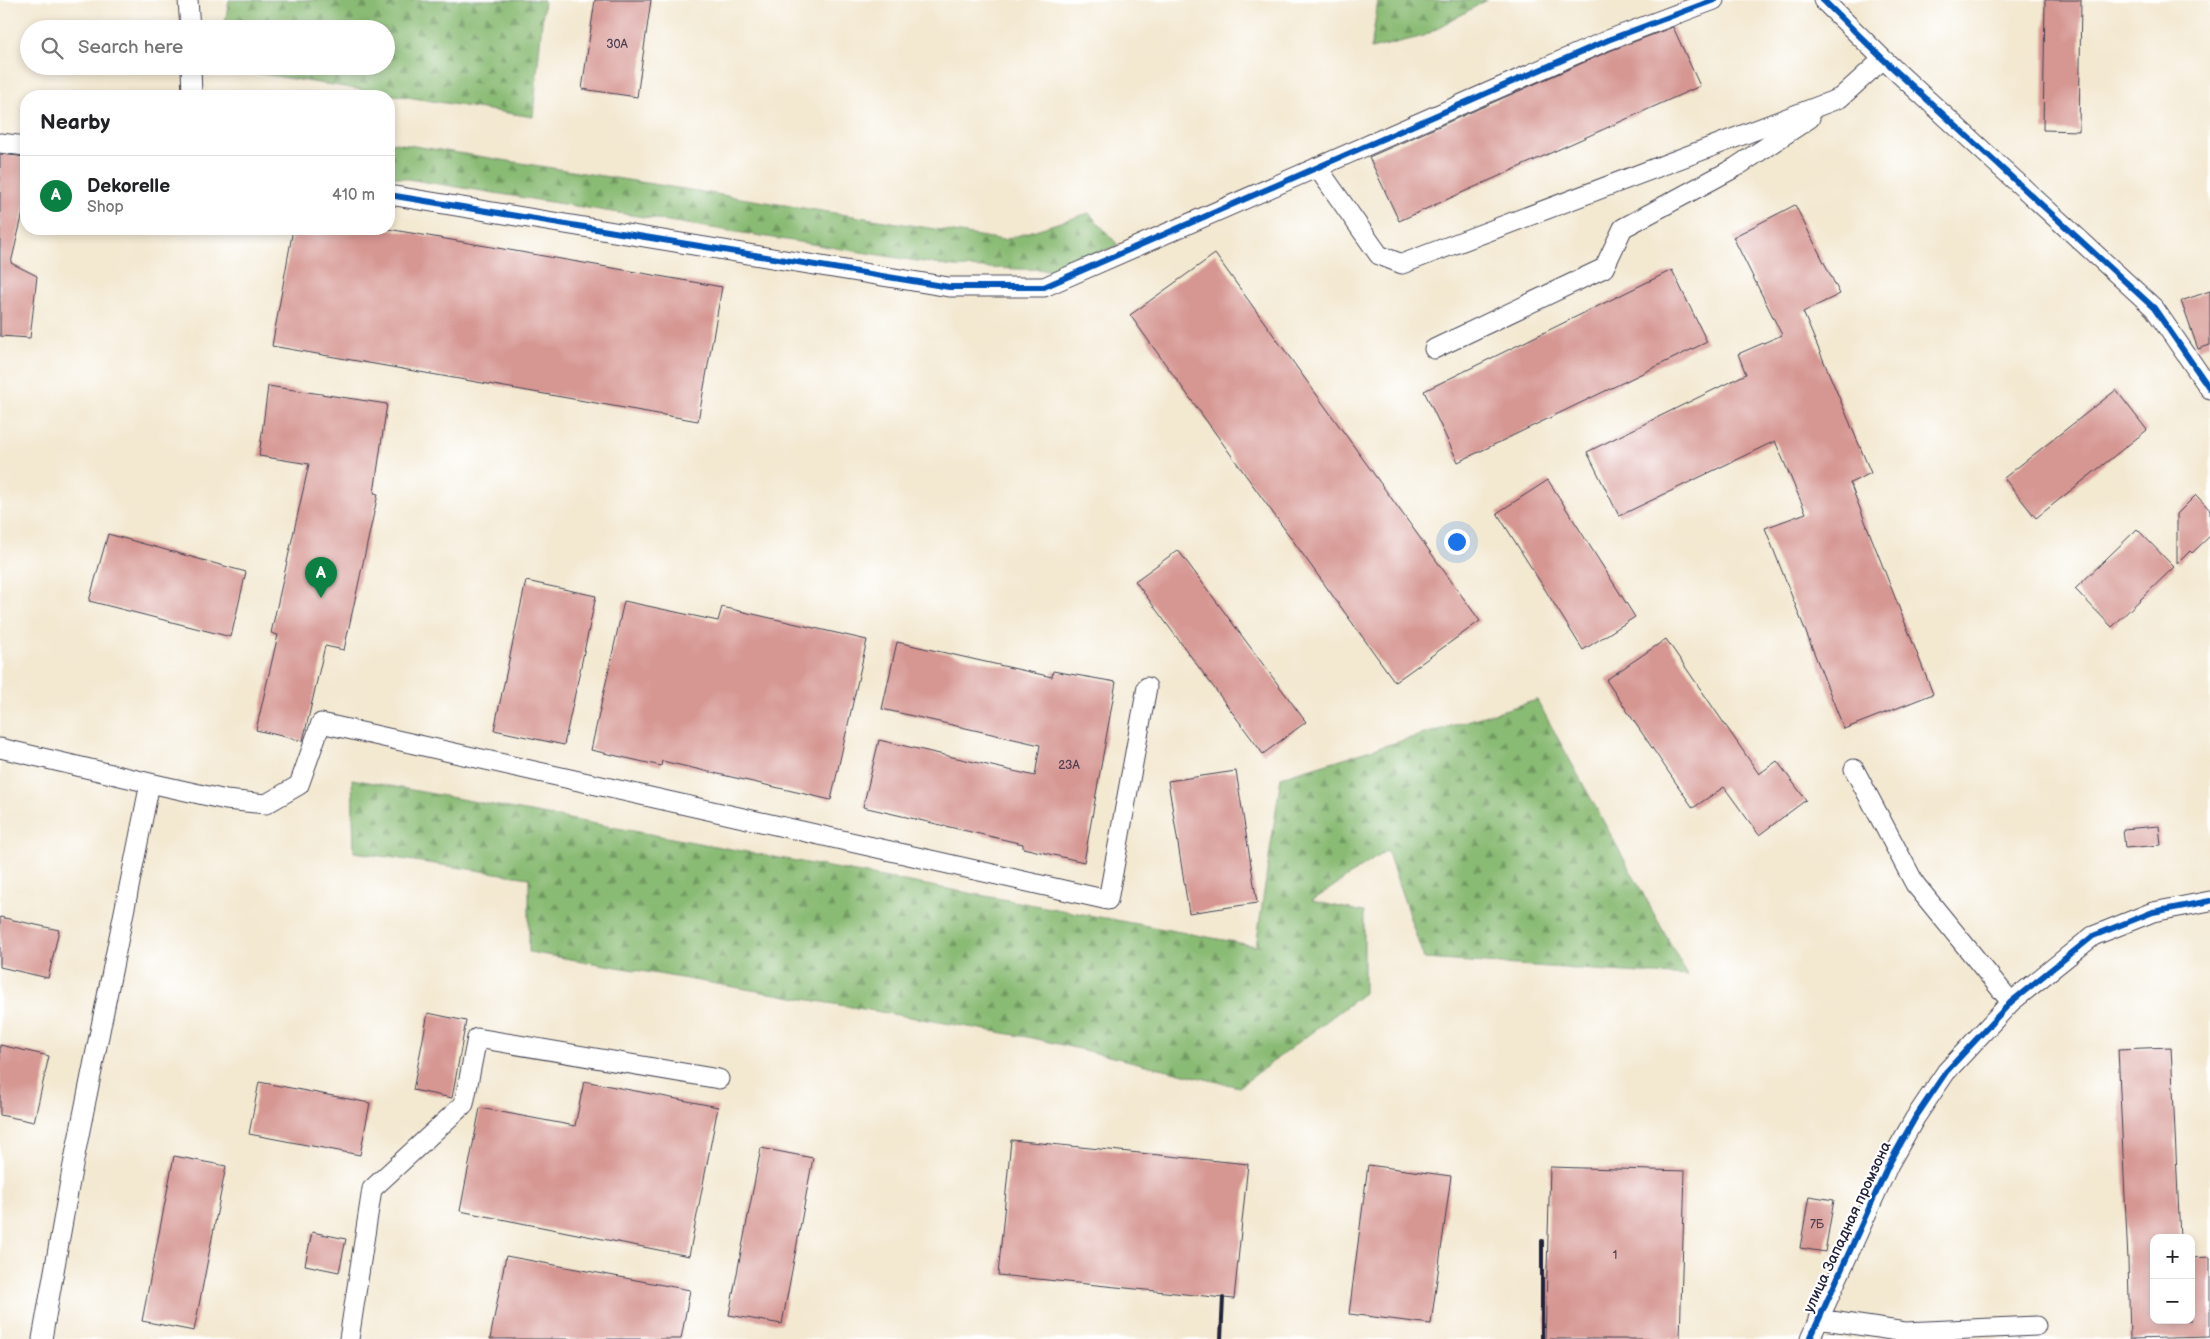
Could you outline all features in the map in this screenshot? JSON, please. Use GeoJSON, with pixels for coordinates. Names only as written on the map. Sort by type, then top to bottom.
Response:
{"type":"FeatureCollection","features":[{"type":"Feature","properties":{"kind":"street"},"geometry":{"type":"LineString","coordinates":[[188,0],[189,20]]}},
{"type":"Feature","properties":{"kind":"street"},"geometry":{"type":"LineString","coordinates":[[395,195],[949,287],[1044,287],[1608,40],[1714,0]]}},
{"type":"Feature","properties":{"kind":"street"},"geometry":{"type":"LineString","coordinates":[[1823,0],[1882,59],[2154,308],[2210,389]]}},
{"type":"Feature","properties":{"kind":"street"},"geometry":{"type":"LineString","coordinates":[[1434,349],[1604,268],[1622,228],[1736,167],[1840,98],[1882,59]]}},
{"type":"Feature","properties":{"kind":"street"},"geometry":{"type":"LineString","coordinates":[[191,75],[192,90]]}},
{"type":"Feature","properties":{"kind":"street"},"geometry":{"type":"LineString","coordinates":[[1317,167],[1379,255],[1402,264],[1840,98]]}},
{"type":"Feature","properties":{"kind":"street"},"geometry":{"type":"LineString","coordinates":[[0,143],[20,145]]}},
{"type":"Feature","properties":{"kind":"street"},"geometry":{"type":"LineString","coordinates":[[0,748],[226,800],[266,804],[298,785],[321,723],[1108,900],[1147,687]]}},
{"type":"Feature","properties":{"kind":"street"},"geometry":{"type":"LineString","coordinates":[[1854,769],[1915,884],[2011,1002]]}},
{"type":"Feature","properties":{"kind":"street"},"geometry":{"type":"LineString","coordinates":[[42,1339],[72,1170],[150,784]]}},
{"type":"Feature","properties":{"kind":"street","name":"улица Западная промзона"},"geometry":{"type":"LineString","coordinates":[[1810,1339],[1889,1164],[1915,1118],[1946,1072],[2011,1002],[2094,936],[2153,912],[2210,901]]}},
{"type":"Feature","properties":{"kind":"street"},"geometry":{"type":"LineString","coordinates":[[349,1339],[372,1189],[464,1104],[477,1038],[720,1079]]}},
{"type":"Feature","properties":{"kind":"street"},"geometry":{"type":"LineString","coordinates":[[1818,1319],[1905,1332],[2036,1326]]}},
{"type":"Feature","properties":{"kind":"street"},"geometry":{"type":"LineString","coordinates":[[1840,1322],[1855,1339]]}},
{"type":"Feature","properties":{"kind":"green space"},"geometry":{"type":"Polygon","coordinates":[[[229,0],[544,0],[533,117],[395,95],[395,90],[363,90],[268,75],[395,75],[395,20],[226,20],[229,0]]]}},
{"type":"Feature","properties":{"kind":"green space"},"geometry":{"type":"Polygon","coordinates":[[[1378,0],[1487,0],[1424,36],[1371,49],[1378,0]]]}},
{"type":"Feature","properties":{"kind":"green space"},"geometry":{"type":"Polygon","coordinates":[[[395,143],[1004,240],[1089,213],[1118,245],[1053,270],[954,267],[395,177],[395,143]]]}},
{"type":"Feature","properties":{"kind":"green space"},"geometry":{"type":"Polygon","coordinates":[[[1537,700],[1688,976],[1424,959],[1387,850],[1312,901],[1364,912],[1364,993],[1239,1087],[1033,1038],[529,952],[529,878],[354,852],[352,779],[1256,946],[1281,777],[1537,700]]]}},
{"type":"Feature","properties":{"kind":"building"},"geometry":{"type":"Polygon","coordinates":[[[595,0],[651,0],[637,97],[582,89],[595,0]]]}},
{"type":"Feature","properties":{"kind":"building"},"geometry":{"type":"Polygon","coordinates":[[[2045,0],[2081,0],[2079,131],[2043,130],[2045,0]]]}},
{"type":"Feature","properties":{"kind":"building"},"geometry":{"type":"Polygon","coordinates":[[[1673,27],[1700,86],[1399,221],[1369,157],[1612,50],[1673,27]]]}},
{"type":"Feature","properties":{"kind":"building"},"geometry":{"type":"Polygon","coordinates":[[[0,154],[20,156],[20,225],[11,263],[37,276],[30,338],[0,336],[0,154]]]}},
{"type":"Feature","properties":{"kind":"building"},"geometry":{"type":"Polygon","coordinates":[[[1795,205],[1840,294],[1803,312],[1871,473],[1850,483],[1933,694],[1844,729],[1765,528],[1806,513],[1775,441],[1619,516],[1587,452],[1746,374],[1738,354],[1782,335],[1733,237],[1795,205]]]}},
{"type":"Feature","properties":{"kind":"building"},"geometry":{"type":"Polygon","coordinates":[[[395,230],[722,287],[698,421],[272,346],[292,235],[395,235],[395,230]]]}},
{"type":"Feature","properties":{"kind":"building"},"geometry":{"type":"Polygon","coordinates":[[[1215,254],[1480,621],[1395,682],[1130,315],[1215,254]]]}},
{"type":"Feature","properties":{"kind":"building"},"geometry":{"type":"Polygon","coordinates":[[[1672,270],[1707,342],[1458,462],[1424,391],[1672,270]]]}},
{"type":"Feature","properties":{"kind":"building"},"geometry":{"type":"Polygon","coordinates":[[[2210,291],[2210,345],[2198,349],[2181,301],[2210,291]]]}},
{"type":"Feature","properties":{"kind":"building"},"geometry":{"type":"Polygon","coordinates":[[[268,386],[387,404],[374,493],[378,494],[344,650],[325,646],[303,741],[256,730],[278,635],[271,633],[309,464],[259,456],[268,386]]]}},
{"type":"Feature","properties":{"kind":"building"},"geometry":{"type":"Polygon","coordinates":[[[2116,390],[2147,430],[2036,518],[2004,478],[2116,390]]]}},
{"type":"Feature","properties":{"kind":"building"},"geometry":{"type":"Polygon","coordinates":[[[1548,480],[1635,617],[1583,650],[1497,513],[1548,480]]]}},
{"type":"Feature","properties":{"kind":"building"},"geometry":{"type":"Polygon","coordinates":[[[2196,495],[2210,510],[2210,536],[2192,553],[2190,551],[2177,564],[2177,514],[2196,495]]]}},
{"type":"Feature","properties":{"kind":"building"},"geometry":{"type":"Polygon","coordinates":[[[2137,529],[2174,567],[2112,627],[2075,589],[2137,529]]]}},
{"type":"Feature","properties":{"kind":"building"},"geometry":{"type":"Polygon","coordinates":[[[108,534],[246,572],[231,637],[89,601],[108,534]]]}},
{"type":"Feature","properties":{"kind":"building"},"geometry":{"type":"Polygon","coordinates":[[[1178,550],[1306,722],[1263,754],[1135,581],[1178,550]]]}},
{"type":"Feature","properties":{"kind":"building"},"geometry":{"type":"Polygon","coordinates":[[[526,581],[596,596],[564,745],[494,730],[526,581]]]}},
{"type":"Feature","properties":{"kind":"building"},"geometry":{"type":"Polygon","coordinates":[[[624,601],[718,621],[722,607],[867,640],[831,800],[662,761],[661,766],[591,750],[624,601]]]}},
{"type":"Feature","properties":{"kind":"building"},"geometry":{"type":"Polygon","coordinates":[[[1666,639],[1759,774],[1777,761],[1806,800],[1759,835],[1724,787],[1693,808],[1606,680],[1666,639]]]}},
{"type":"Feature","properties":{"kind":"building"},"geometry":{"type":"Polygon","coordinates":[[[897,642],[1052,677],[1053,671],[1116,682],[1084,862],[1023,848],[1023,844],[863,807],[879,740],[1035,776],[1040,745],[882,709],[897,642]]]}},
{"type":"Feature","properties":{"kind":"building"},"geometry":{"type":"Polygon","coordinates":[[[1236,771],[1257,903],[1189,913],[1168,781],[1236,771]]]}},
{"type":"Feature","properties":{"kind":"building"},"geometry":{"type":"Polygon","coordinates":[[[2159,826],[2161,845],[2125,848],[2123,829],[2159,826]]]}},
{"type":"Feature","properties":{"kind":"building"},"geometry":{"type":"Polygon","coordinates":[[[0,917],[59,930],[48,978],[0,967],[0,917]]]}},
{"type":"Feature","properties":{"kind":"building"},"geometry":{"type":"Polygon","coordinates":[[[428,1013],[466,1021],[452,1098],[413,1090],[428,1013]]]}},
{"type":"Feature","properties":{"kind":"building"},"geometry":{"type":"Polygon","coordinates":[[[0,1045],[49,1056],[34,1122],[0,1115],[0,1045]]]}},
{"type":"Feature","properties":{"kind":"building"},"geometry":{"type":"Polygon","coordinates":[[[2171,1047],[2180,1234],[2150,1234],[2150,1324],[2195,1324],[2195,1258],[2210,1257],[2210,1337],[2130,1339],[2118,1049],[2171,1047]]]}},
{"type":"Feature","properties":{"kind":"building"},"geometry":{"type":"Polygon","coordinates":[[[584,1081],[718,1107],[689,1256],[460,1211],[480,1108],[575,1126],[584,1081]]]}},
{"type":"Feature","properties":{"kind":"building"},"geometry":{"type":"Polygon","coordinates":[[[259,1082],[370,1103],[360,1155],[249,1134],[259,1082]]]}},
{"type":"Feature","properties":{"kind":"building"},"geometry":{"type":"Polygon","coordinates":[[[1011,1140],[1248,1164],[1234,1299],[998,1275],[1011,1140]]]}},
{"type":"Feature","properties":{"kind":"building"},"geometry":{"type":"Polygon","coordinates":[[[761,1148],[813,1158],[782,1324],[729,1315],[761,1148]]]}},
{"type":"Feature","properties":{"kind":"building"},"geometry":{"type":"Polygon","coordinates":[[[174,1156],[226,1166],[194,1331],[142,1321],[174,1156]]]}},
{"type":"Feature","properties":{"kind":"building"},"geometry":{"type":"Polygon","coordinates":[[[1368,1165],[1451,1176],[1431,1324],[1349,1314],[1368,1165]]]}},
{"type":"Feature","properties":{"kind":"building"},"geometry":{"type":"Polygon","coordinates":[[[1550,1167],[1685,1171],[1680,1339],[1545,1339],[1550,1167]]]}},
{"type":"Feature","properties":{"kind":"building"},"geometry":{"type":"Polygon","coordinates":[[[1809,1196],[1834,1200],[1825,1252],[1800,1248],[1809,1196]]]}},
{"type":"Feature","properties":{"kind":"building"},"geometry":{"type":"Polygon","coordinates":[[[312,1232],[346,1239],[339,1272],[305,1265],[312,1232]]]}},
{"type":"Feature","properties":{"kind":"building"},"geometry":{"type":"Polygon","coordinates":[[[506,1256],[690,1290],[681,1339],[490,1339],[506,1256]]]}},
{"type":"Feature","properties":{"kind":"railway"},"geometry":{"type":"LineString","coordinates":[[1542,1241],[1542,1339]]}},
{"type":"Feature","properties":{"kind":"railway"},"geometry":{"type":"LineString","coordinates":[[1221,1339],[1223,1298]]}},
{"type":"Feature","properties":{"kind":"cycle path"},"geometry":{"type":"LineString","coordinates":[[395,196],[949,287],[1044,287],[1608,40],[1714,0]]}},
{"type":"Feature","properties":{"kind":"cycle path"},"geometry":{"type":"LineString","coordinates":[[1823,0],[1883,59],[2154,308],[2210,389]]}},
{"type":"Feature","properties":{"kind":"cycle path"},"geometry":{"type":"LineString","coordinates":[[1810,1339],[1889,1164],[1915,1118],[1946,1072],[2011,1002],[2093,936],[2153,912],[2210,901]]}},
{"type":"Feature","properties":{"kind":"place","name":"Dekorelle"},"geometry":{"type":"Point","coordinates":[321,598]}}]}
